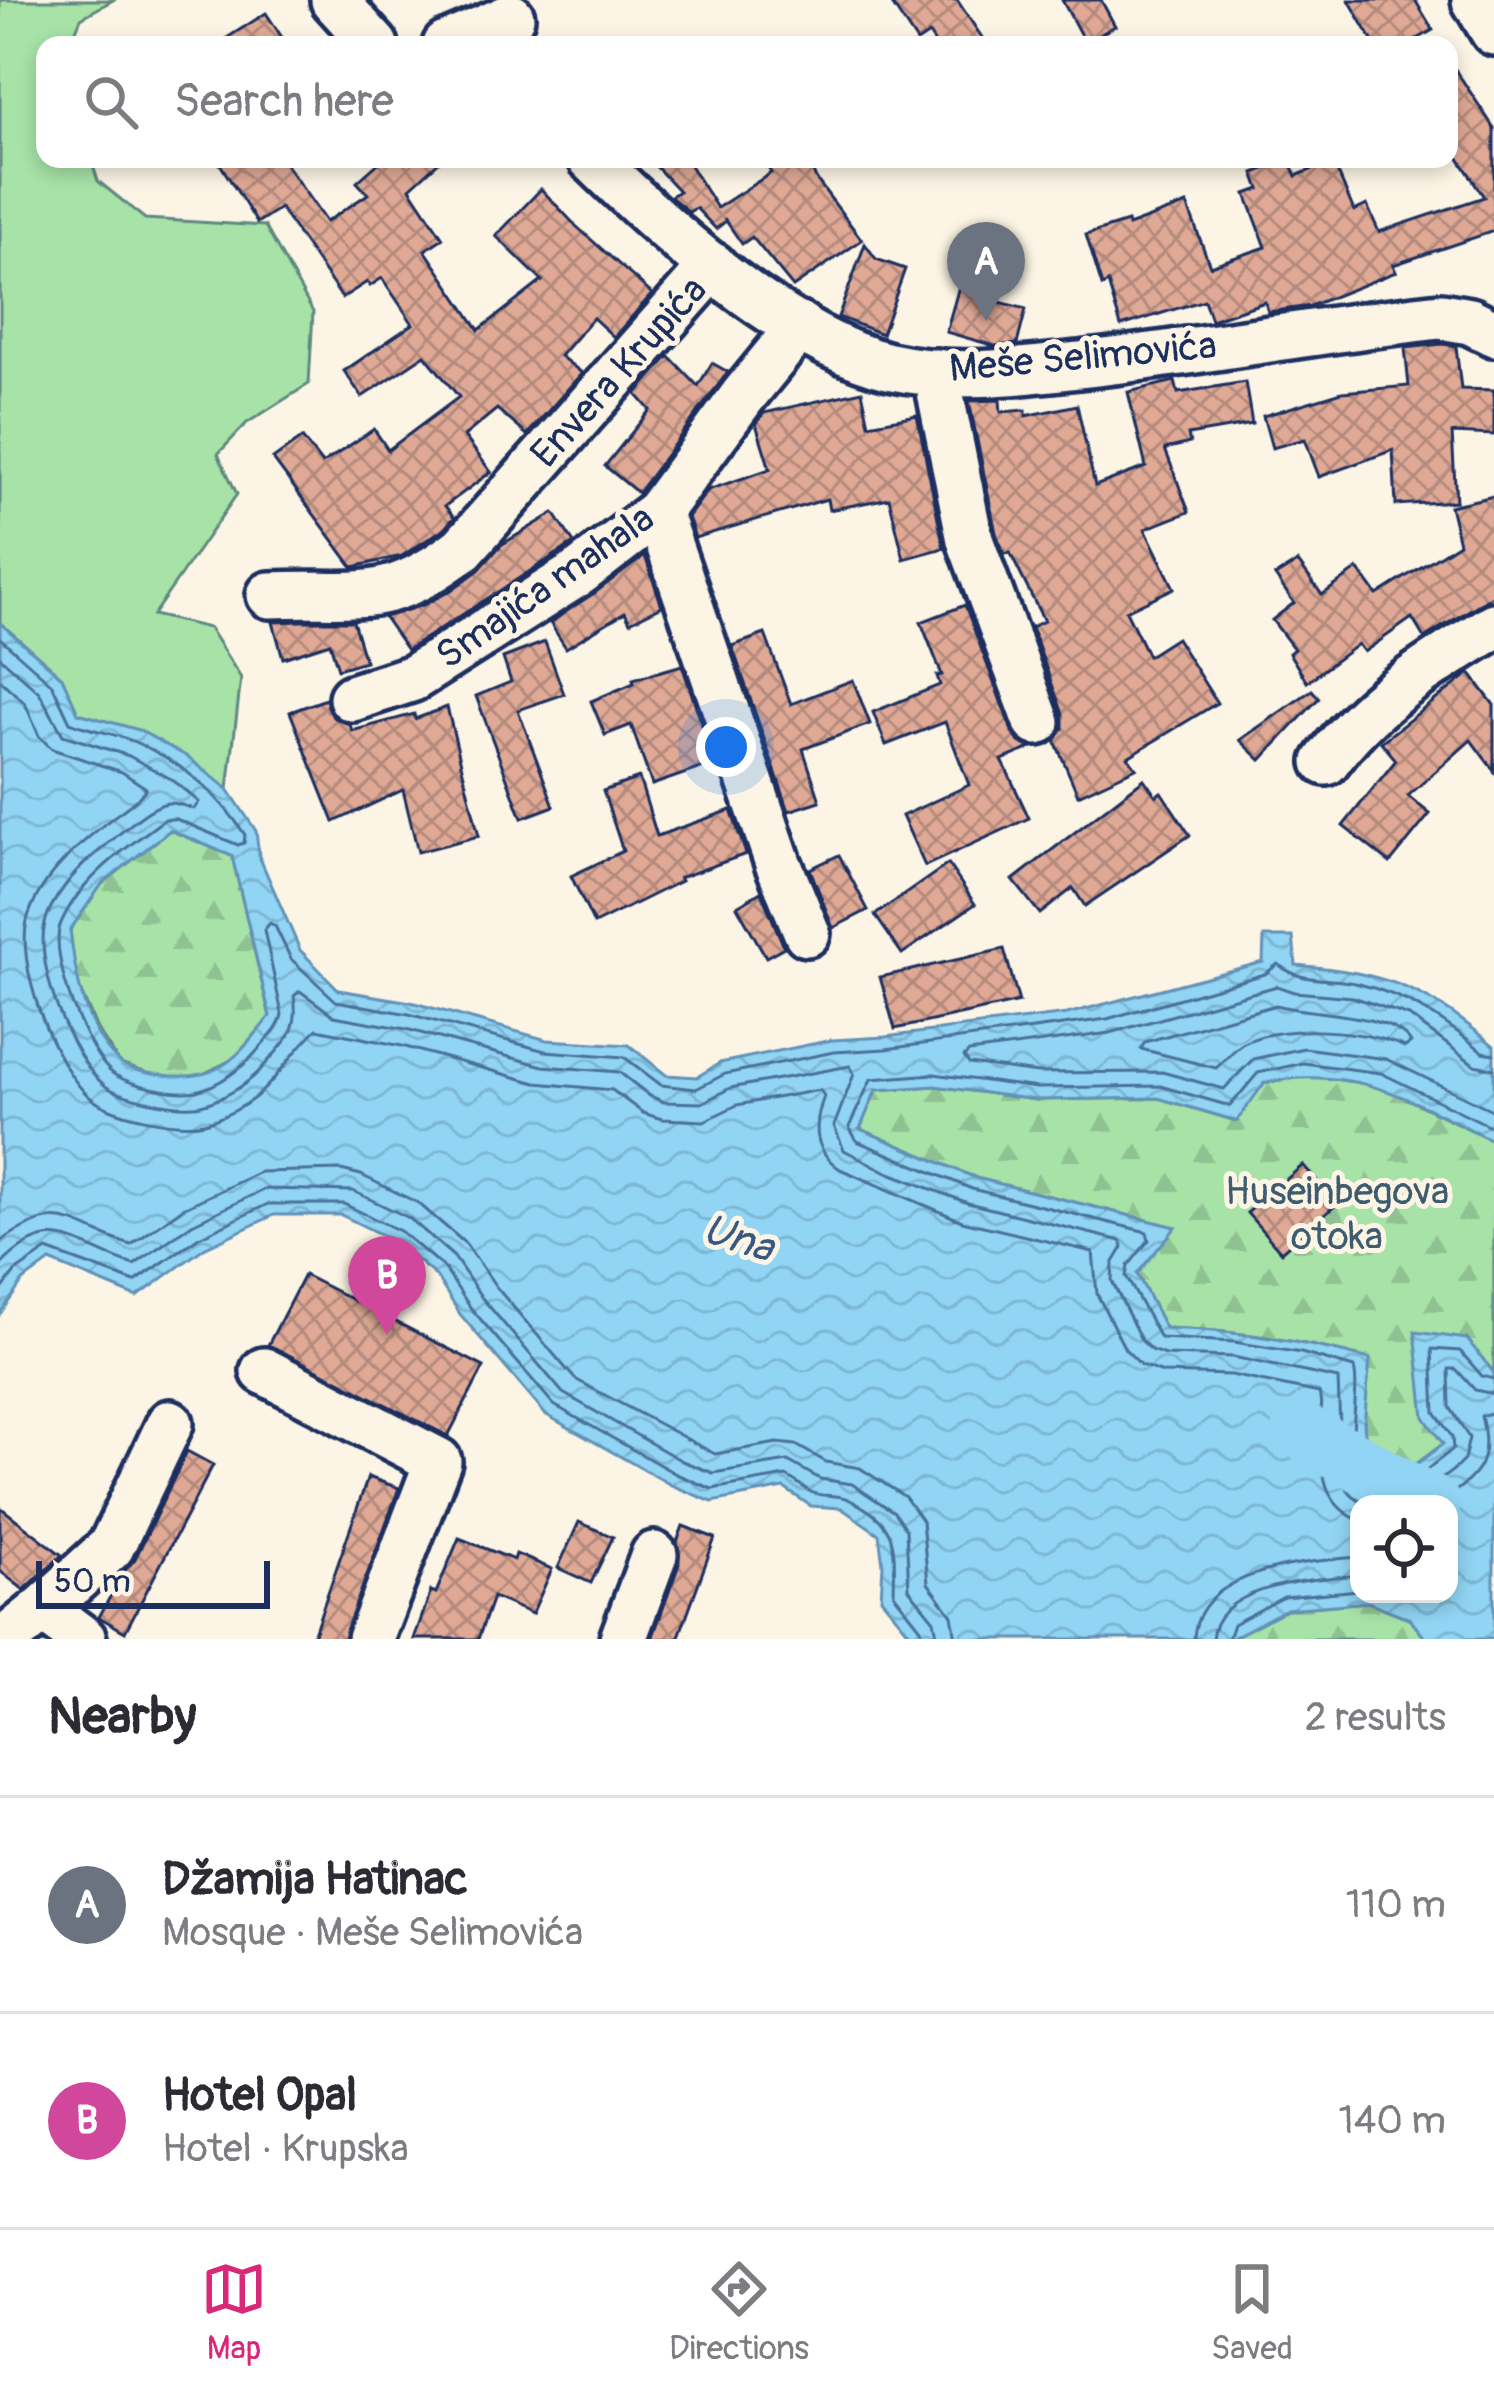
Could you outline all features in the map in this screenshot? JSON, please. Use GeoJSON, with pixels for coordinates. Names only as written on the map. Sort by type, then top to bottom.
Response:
{"type":"FeatureCollection","features":[{"type":"Feature","properties":{"kind":"street"},"geometry":{"type":"LineString","coordinates":[[334,0],[367,36]]}},
{"type":"Feature","properties":{"kind":"street"},"geometry":{"type":"LineString","coordinates":[[1474,0],[1494,32]]}},
{"type":"Feature","properties":{"kind":"street"},"geometry":{"type":"LineString","coordinates":[[471,36],[512,21]]}},
{"type":"Feature","properties":{"kind":"street","name":"Meše Selimovića"},"geometry":{"type":"LineString","coordinates":[[602,168],[713,266],[800,326],[887,366],[936,372],[1015,372],[1441,316],[1470,321],[1494,333]]}},
{"type":"Feature","properties":{"kind":"street","name":"Envera Krupića"},"geometry":{"type":"LineString","coordinates":[[271,595],[382,595],[409,585],[463,548],[713,266]]}},
{"type":"Feature","properties":{"kind":"street","name":"Smajića mahala"},"geometry":{"type":"LineString","coordinates":[[352,698],[429,668],[580,572],[658,512],[800,326]]}},
{"type":"Feature","properties":{"kind":"street"},"geometry":{"type":"LineString","coordinates":[[936,372],[970,540],[1037,722]]}},
{"type":"Feature","properties":{"kind":"street"},"geometry":{"type":"LineString","coordinates":[[658,512],[770,842],[807,933]]}},
{"type":"Feature","properties":{"kind":"street"},"geometry":{"type":"LineString","coordinates":[[1326,762],[1352,726],[1394,691],[1494,626]]}},
{"type":"Feature","properties":{"kind":"street"},"geometry":{"type":"LineString","coordinates":[[264,1371],[438,1461],[370,1639]]}},
{"type":"Feature","properties":{"kind":"street"},"geometry":{"type":"LineString","coordinates":[[6,1639],[111,1547],[170,1423]]}},
{"type":"Feature","properties":{"kind":"street"},"geometry":{"type":"LineString","coordinates":[[623,1639],[654,1555]]}},
{"type":"Feature","properties":{"kind":"street"},"geometry":{"type":"LineString","coordinates":[[44,1609],[82,1639]]}},
{"type":"Feature","properties":{"kind":"green space"},"geometry":{"type":"Polygon","coordinates":[[[0,0],[113,0],[81,18],[74,36],[36,36],[36,168],[94,168],[98,181],[145,219],[265,226],[313,312],[309,384],[247,423],[218,454],[237,494],[153,615],[209,628],[241,678],[228,789],[157,742],[78,713],[62,677],[0,623],[0,0]]]}},
{"type":"Feature","properties":{"kind":"green space"},"geometry":{"type":"Polygon","coordinates":[[[170,830],[232,856],[270,1017],[235,1058],[193,1079],[150,1074],[120,1064],[97,1029],[76,980],[70,930],[102,884],[170,830]]]}},
{"type":"Feature","properties":{"kind":"green space","name":"Huseinbegova otoka"},"geometry":{"type":"Polygon","coordinates":[[[1302,1075],[1378,1085],[1494,1141],[1494,1373],[1467,1339],[1443,1444],[1411,1468],[1369,1477],[1364,1425],[1369,1359],[1268,1337],[1165,1328],[1137,1274],[1175,1227],[976,1178],[860,1129],[876,1090],[935,1086],[1036,1100],[1159,1098],[1236,1121],[1264,1083],[1302,1075]]]}},
{"type":"Feature","properties":{"kind":"green space"},"geometry":{"type":"Polygon","coordinates":[[[1371,1603],[1409,1618],[1426,1639],[1230,1639],[1287,1609],[1371,1603]]]}},
{"type":"Feature","properties":{"kind":"water"},"geometry":{"type":"Polygon","coordinates":[[[0,623],[62,677],[78,713],[139,730],[186,756],[228,789],[256,831],[259,856],[300,950],[339,990],[411,1002],[547,1040],[629,1045],[666,1075],[697,1077],[720,1063],[832,1040],[1067,1014],[1263,962],[1264,937],[1293,937],[1296,965],[1380,979],[1447,1010],[1494,1046],[1494,1141],[1384,1090],[1328,1078],[1264,1083],[1237,1121],[1158,1098],[1036,1100],[935,1086],[876,1090],[860,1129],[976,1178],[1176,1227],[1137,1274],[1165,1328],[1269,1338],[1370,1359],[1364,1425],[1370,1477],[1411,1468],[1443,1444],[1424,1417],[1415,1332],[1467,1339],[1494,1373],[1494,1639],[1426,1639],[1409,1618],[1371,1603],[1458,1603],[1458,1495],[1350,1495],[1350,1603],[1356,1603],[1287,1609],[1230,1639],[915,1639],[881,1598],[879,1534],[841,1508],[811,1506],[784,1488],[712,1502],[671,1485],[545,1414],[460,1314],[436,1276],[394,1241],[341,1215],[274,1215],[204,1248],[137,1297],[50,1261],[23,1281],[0,1314],[0,623]],[[170,830],[102,884],[70,930],[89,1017],[106,1048],[133,1069],[182,1076],[213,1071],[237,1055],[270,1016],[232,856],[170,830]]]}},
{"type":"Feature","properties":{"kind":"building"},"geometry":{"type":"Polygon","coordinates":[[[889,0],[957,0],[981,36],[929,34],[913,36],[889,0]]]}},
{"type":"Feature","properties":{"kind":"building"},"geometry":{"type":"Polygon","coordinates":[[[1062,0],[1101,0],[1115,26],[1097,36],[1081,36],[1062,0]]]}},
{"type":"Feature","properties":{"kind":"building"},"geometry":{"type":"Polygon","coordinates":[[[1349,0],[1415,0],[1433,30],[1423,36],[1370,36],[1349,0]]]}},
{"type":"Feature","properties":{"kind":"building"},"geometry":{"type":"Polygon","coordinates":[[[266,13],[281,36],[230,36],[266,13]]]}},
{"type":"Feature","properties":{"kind":"building"},"geometry":{"type":"Polygon","coordinates":[[[1458,74],[1494,128],[1494,231],[1393,265],[1396,272],[1310,306],[1268,312],[1265,302],[1211,320],[1204,300],[1121,326],[1086,235],[1127,222],[1128,226],[1187,204],[1210,266],[1266,247],[1246,194],[1260,189],[1254,173],[1267,168],[1292,168],[1296,176],[1316,168],[1336,168],[1354,211],[1367,205],[1379,232],[1484,197],[1458,157],[1458,74]]]}},
{"type":"Feature","properties":{"kind":"building"},"geometry":{"type":"Polygon","coordinates":[[[223,168],[288,168],[326,222],[368,194],[357,182],[373,168],[432,168],[410,188],[443,238],[425,250],[479,330],[542,281],[496,236],[541,189],[652,294],[614,337],[593,318],[560,356],[582,373],[527,435],[497,409],[464,436],[491,472],[445,506],[454,517],[445,528],[402,556],[353,567],[273,459],[302,438],[322,464],[374,429],[388,450],[459,397],[425,355],[362,397],[344,371],[413,324],[382,278],[342,298],[280,208],[257,223],[223,168]]]}},
{"type":"Feature","properties":{"kind":"building"},"geometry":{"type":"Polygon","coordinates":[[[657,168],[692,168],[717,208],[771,173],[768,168],[812,168],[862,240],[793,287],[752,237],[742,244],[724,218],[716,229],[696,208],[689,212],[671,196],[679,191],[657,168]]]}},
{"type":"Feature","properties":{"kind":"building"},"geometry":{"type":"Polygon","coordinates":[[[865,244],[876,259],[905,269],[882,334],[838,317],[865,244]]]}},
{"type":"Feature","properties":{"kind":"building"},"geometry":{"type":"Polygon","coordinates":[[[962,276],[985,282],[981,297],[1026,309],[1017,344],[995,346],[946,332],[962,276]]]}},
{"type":"Feature","properties":{"kind":"building"},"geometry":{"type":"Polygon","coordinates":[[[1456,346],[1461,389],[1494,390],[1494,435],[1452,433],[1456,501],[1396,505],[1393,450],[1319,477],[1305,439],[1272,448],[1263,416],[1342,392],[1409,386],[1405,348],[1456,346]]]}},
{"type":"Feature","properties":{"kind":"building"},"geometry":{"type":"Polygon","coordinates":[[[669,356],[698,386],[712,363],[728,372],[638,493],[605,466],[650,410],[636,394],[669,356]]]}},
{"type":"Feature","properties":{"kind":"building"},"geometry":{"type":"Polygon","coordinates":[[[1175,381],[1178,393],[1245,382],[1252,424],[1188,435],[1190,443],[1165,449],[1189,512],[1145,529],[1174,588],[1126,611],[1148,656],[1176,638],[1217,703],[1128,757],[1136,768],[1078,795],[1055,741],[1063,728],[1063,714],[1031,627],[1044,621],[996,533],[969,401],[1000,400],[1001,412],[1026,410],[1026,416],[1077,405],[1095,486],[1146,467],[1128,392],[1175,381]]]}},
{"type":"Feature","properties":{"kind":"building"},"geometry":{"type":"Polygon","coordinates":[[[862,391],[869,424],[917,415],[944,548],[904,559],[889,498],[829,510],[827,499],[695,538],[688,517],[708,490],[770,469],[756,424],[764,413],[862,391]]]}},
{"type":"Feature","properties":{"kind":"building"},"geometry":{"type":"Polygon","coordinates":[[[1494,496],[1494,595],[1424,638],[1412,618],[1364,652],[1358,644],[1307,682],[1289,653],[1294,649],[1272,620],[1294,603],[1275,576],[1298,562],[1322,595],[1358,569],[1377,595],[1459,543],[1450,506],[1494,496]]]}},
{"type":"Feature","properties":{"kind":"building"},"geometry":{"type":"Polygon","coordinates":[[[554,513],[574,543],[407,650],[384,617],[450,591],[479,570],[501,545],[554,513]]]}},
{"type":"Feature","properties":{"kind":"building"},"geometry":{"type":"Polygon","coordinates":[[[645,556],[662,606],[630,622],[625,612],[566,648],[550,623],[645,556]]]}},
{"type":"Feature","properties":{"kind":"building"},"geometry":{"type":"Polygon","coordinates":[[[965,605],[1012,731],[1031,748],[1002,760],[1029,818],[925,866],[902,816],[969,785],[945,722],[886,745],[873,712],[940,685],[937,676],[942,675],[921,622],[965,605]]]}},
{"type":"Feature","properties":{"kind":"building"},"geometry":{"type":"Polygon","coordinates":[[[353,621],[365,661],[338,669],[330,643],[283,658],[273,622],[353,621]]]}},
{"type":"Feature","properties":{"kind":"building"},"geometry":{"type":"Polygon","coordinates":[[[765,634],[791,704],[853,680],[870,724],[803,749],[820,801],[789,811],[732,646],[765,634]]]}},
{"type":"Feature","properties":{"kind":"building"},"geometry":{"type":"Polygon","coordinates":[[[545,642],[564,694],[518,710],[554,806],[522,818],[476,696],[511,682],[503,658],[545,642]]]}},
{"type":"Feature","properties":{"kind":"building"},"geometry":{"type":"Polygon","coordinates":[[[682,665],[715,763],[652,785],[631,725],[605,735],[591,701],[634,683],[633,679],[682,665]]]}},
{"type":"Feature","properties":{"kind":"building"},"geometry":{"type":"Polygon","coordinates":[[[1470,673],[1494,705],[1494,771],[1471,740],[1408,796],[1430,814],[1390,863],[1343,826],[1396,760],[1381,742],[1470,673]]]}},
{"type":"Feature","properties":{"kind":"building"},"geometry":{"type":"Polygon","coordinates":[[[1312,690],[1319,698],[1261,760],[1240,740],[1312,690]]]}},
{"type":"Feature","properties":{"kind":"building"},"geometry":{"type":"Polygon","coordinates":[[[326,699],[333,717],[350,724],[352,731],[414,714],[415,719],[447,707],[479,836],[418,852],[403,790],[334,822],[290,712],[326,699]]]}},
{"type":"Feature","properties":{"kind":"building"},"geometry":{"type":"Polygon","coordinates":[[[639,778],[657,836],[731,810],[746,854],[679,878],[681,881],[594,924],[571,876],[623,851],[603,791],[639,778]]]}},
{"type":"Feature","properties":{"kind":"building"},"geometry":{"type":"Polygon","coordinates":[[[1144,779],[1156,796],[1161,792],[1190,835],[1085,906],[1073,888],[1040,914],[1013,880],[1144,779]]]}},
{"type":"Feature","properties":{"kind":"building"},"geometry":{"type":"Polygon","coordinates":[[[839,855],[868,910],[833,928],[810,869],[839,855]]]}},
{"type":"Feature","properties":{"kind":"building"},"geometry":{"type":"Polygon","coordinates":[[[948,864],[975,904],[902,954],[875,915],[948,864]]]}},
{"type":"Feature","properties":{"kind":"building"},"geometry":{"type":"Polygon","coordinates":[[[761,892],[784,947],[766,957],[737,906],[761,892]]]}},
{"type":"Feature","properties":{"kind":"building"},"geometry":{"type":"Polygon","coordinates":[[[1004,949],[1019,1002],[895,1029],[880,977],[1004,949]]]}},
{"type":"Feature","properties":{"kind":"building"},"geometry":{"type":"Polygon","coordinates":[[[1303,1165],[1337,1204],[1281,1252],[1247,1213],[1303,1165]]]}},
{"type":"Feature","properties":{"kind":"building"},"geometry":{"type":"Polygon","coordinates":[[[304,1275],[484,1367],[448,1436],[268,1345],[304,1275]]]}},
{"type":"Feature","properties":{"kind":"building"},"geometry":{"type":"Polygon","coordinates":[[[187,1451],[213,1465],[125,1632],[99,1617],[135,1559],[187,1451]]]}},
{"type":"Feature","properties":{"kind":"building"},"geometry":{"type":"Polygon","coordinates":[[[368,1477],[399,1488],[344,1639],[312,1639],[368,1477]]]}},
{"type":"Feature","properties":{"kind":"building"},"geometry":{"type":"Polygon","coordinates":[[[0,1507],[62,1555],[24,1590],[0,1571],[0,1507]]]}},
{"type":"Feature","properties":{"kind":"building"},"geometry":{"type":"Polygon","coordinates":[[[579,1522],[613,1537],[591,1583],[558,1568],[579,1522]]]}},
{"type":"Feature","properties":{"kind":"building"},"geometry":{"type":"Polygon","coordinates":[[[683,1526],[715,1538],[678,1639],[652,1639],[679,1564],[677,1542],[683,1526]]]}},
{"type":"Feature","properties":{"kind":"building"},"geometry":{"type":"Polygon","coordinates":[[[459,1538],[552,1569],[532,1614],[493,1597],[478,1639],[414,1639],[431,1591],[436,1593],[459,1538]]]}},
{"type":"Feature","properties":{"kind":"waterway","name":"Una"},"geometry":{"type":"LineString","coordinates":[[1300,1430],[1416,1495]]}},
{"type":"Feature","properties":{"kind":"place","name":"Džamija Hatinac"},"geometry":{"type":"Point","coordinates":[986,321]}},
{"type":"Feature","properties":{"kind":"place","name":"Hotel Opal"},"geometry":{"type":"Point","coordinates":[387,1335]}}]}
